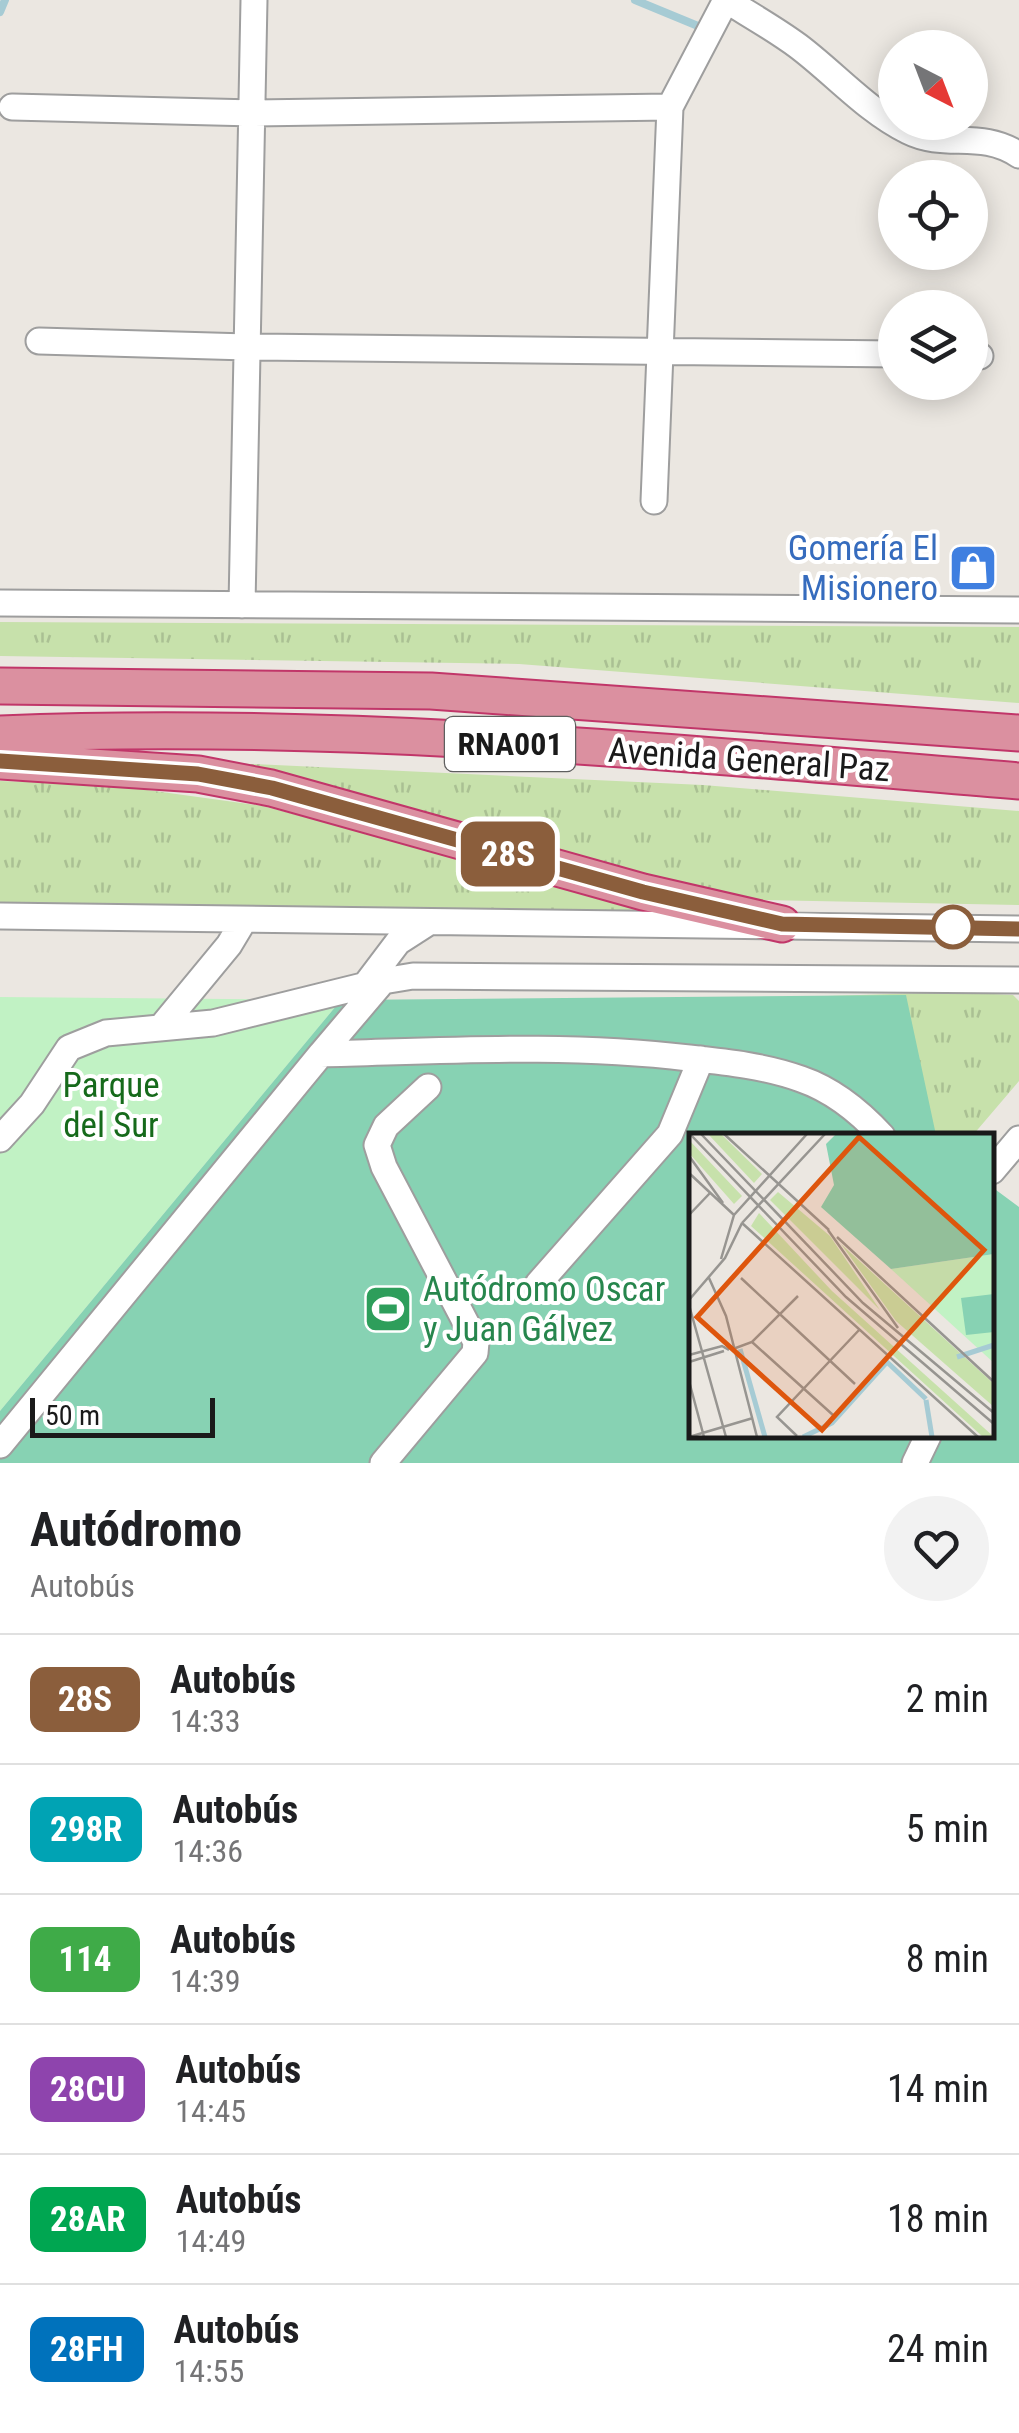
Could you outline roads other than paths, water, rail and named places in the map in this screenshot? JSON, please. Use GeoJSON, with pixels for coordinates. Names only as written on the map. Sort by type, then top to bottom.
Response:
{"type":"FeatureCollection","features":[{"type":"Feature","properties":{"kind":"highway","name":"Avenida General Paz"},"geometry":{"type":"LineString","coordinates":[[0,686],[431,692],[1019,733]]}},
{"type":"Feature","properties":{"kind":"highway","name":"Avenida General Paz"},"geometry":{"type":"LineString","coordinates":[[0,734],[217,733],[484,742],[1019,780]]}},
{"type":"Feature","properties":{"kind":"highway"},"geometry":{"type":"LineString","coordinates":[[0,761],[198,774],[272,788],[643,892],[782,924]]}},
{"type":"Feature","properties":{"kind":"street"},"geometry":{"type":"LineString","coordinates":[[242,605],[254,0]]}},
{"type":"Feature","properties":{"kind":"street"},"geometry":{"type":"LineString","coordinates":[[654,501],[670,107],[726,0],[796,45],[912,134],[936,139],[994,140],[1019,155]]}},
{"type":"Feature","properties":{"kind":"street"},"geometry":{"type":"LineString","coordinates":[[12,107],[254,113],[670,107]]}},
{"type":"Feature","properties":{"kind":"street"},"geometry":{"type":"LineString","coordinates":[[39,340],[247,348],[878,354]]}},
{"type":"Feature","properties":{"kind":"street"},"geometry":{"type":"LineString","coordinates":[[0,603],[1019,610]]}},
{"type":"Feature","properties":{"kind":"street"},"geometry":{"type":"LineString","coordinates":[[0,916],[656,928],[782,924],[1019,929]]}},
{"type":"Feature","properties":{"kind":"street"},"geometry":{"type":"LineString","coordinates":[[163,1025],[229,945],[244,920]]}},
{"type":"Feature","properties":{"kind":"street"},"geometry":{"type":"LineString","coordinates":[[0,1445],[322,1054],[375,982],[398,942],[427,923]]}},
{"type":"Feature","properties":{"kind":"street"},"geometry":{"type":"LineString","coordinates":[[0,1139],[32,1104],[69,1048],[106,1033],[213,1023],[375,982],[414,976],[1019,980]]}},
{"type":"Feature","properties":{"kind":"street"},"geometry":{"type":"LineString","coordinates":[[322,1054],[550,1048],[629,1050],[702,1059],[802,1079],[860,1112],[879,1133]]}},
{"type":"Feature","properties":{"kind":"street"},"geometry":{"type":"LineString","coordinates":[[538,1284],[670,1134],[702,1059]]}},
{"type":"Feature","properties":{"kind":"street"},"geometry":{"type":"LineString","coordinates":[[383,1463],[475,1353],[476,1342],[384,1168],[377,1145],[386,1126],[428,1087]]}},
{"type":"Feature","properties":{"kind":"street"},"geometry":{"type":"LineString","coordinates":[[994,1169],[1019,1139]]}},
{"type":"Feature","properties":{"kind":"street"},"geometry":{"type":"LineString","coordinates":[[915,1463],[927,1438]]}},
{"type":"Feature","properties":{"kind":"waterway"},"geometry":{"type":"LineString","coordinates":[[0,12],[5,0]]}},
{"type":"Feature","properties":{"kind":"waterway"},"geometry":{"type":"LineString","coordinates":[[635,0],[698,26]]}},
{"type":"Feature","properties":{"kind":"place","name":"Gomería El Misionero"},"geometry":{"type":"Point","coordinates":[973,568]}},
{"type":"Feature","properties":{"kind":"place","name":"Autódromo Oscar y Juan Gálvez"},"geometry":{"type":"Point","coordinates":[388,1309]}},
{"type":"Feature","properties":{"kind":"park label","name":"Parque del Sur"},"geometry":{"type":"Point","coordinates":[111,1105]}}]}
